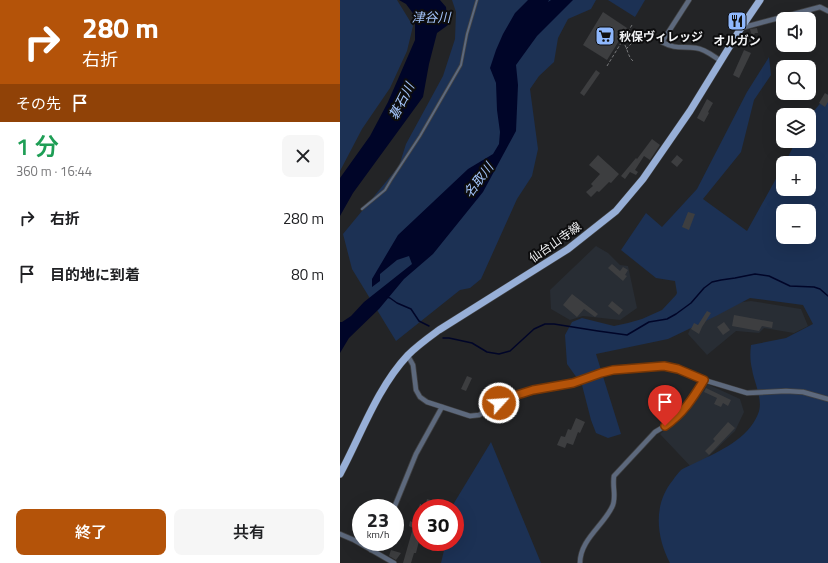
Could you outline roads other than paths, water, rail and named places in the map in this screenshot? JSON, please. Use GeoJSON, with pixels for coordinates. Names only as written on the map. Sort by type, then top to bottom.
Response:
{"type":"FeatureCollection","features":[{"type":"Feature","properties":{"kind":"main road","name":"仙台山寺線"},"geometry":{"type":"LineString","coordinates":[[340,474],[382,391],[408,356],[421,343],[439,330],[568,249],[616,211],[643,179],[690,111],[760,0]]}},
{"type":"Feature","properties":{"kind":"street"},"geometry":{"type":"LineString","coordinates":[[689,0],[662,42],[676,48],[695,48],[703,50],[721,60]]}},
{"type":"Feature","properties":{"kind":"street"},"geometry":{"type":"LineString","coordinates":[[741,28],[820,7],[828,11]]}},
{"type":"Feature","properties":{"kind":"street"},"geometry":{"type":"LineString","coordinates":[[408,356],[413,365],[416,390],[420,397],[427,402],[470,416],[479,415],[517,395],[533,390],[573,383],[613,370],[664,366],[678,369],[704,380],[747,393],[786,391],[803,392],[828,399]]}},
{"type":"Feature","properties":{"kind":"street"},"geometry":{"type":"LineString","coordinates":[[580,563],[582,549],[612,508],[614,500],[614,476],[655,432],[675,420],[687,407],[704,380]]}},
{"type":"Feature","properties":{"kind":"street"},"geometry":{"type":"LineString","coordinates":[[398,499],[416,454],[442,407]]}},
{"type":"Feature","properties":{"kind":"street"},"geometry":{"type":"LineString","coordinates":[[340,534],[352,540]]}},
{"type":"Feature","properties":{"kind":"street"},"geometry":{"type":"LineString","coordinates":[[373,551],[394,563]]}},
{"type":"Feature","properties":{"kind":"lane"},"geometry":{"type":"LineString","coordinates":[[362,208],[385,190],[392,180],[420,136],[461,65],[467,34],[477,0]]}},
{"type":"Feature","properties":{"kind":"water","name":"津谷川"},"geometry":{"type":"Polygon","coordinates":[[[399,0],[440,0],[446,7],[448,25],[437,33],[423,97],[353,193],[340,216],[340,178],[370,136],[388,102],[415,40],[415,16],[406,4],[399,0]]]}},
{"type":"Feature","properties":{"kind":"water","name":"名取川"},"geometry":{"type":"Polygon","coordinates":[[[528,0],[549,0],[548,2],[551,0],[573,0],[537,36],[516,65],[518,85],[516,131],[483,192],[433,254],[404,279],[379,309],[349,338],[340,353],[340,322],[351,316],[364,302],[412,264],[409,256],[397,260],[380,274],[380,281],[372,287],[372,279],[398,235],[468,169],[493,154],[499,144],[500,132],[497,110],[496,83],[490,68],[503,34],[515,13],[528,0]]]}},
{"type":"Feature","properties":{"kind":"waterway"},"geometry":{"type":"LineString","coordinates":[[443,338],[472,343],[487,352],[499,354],[510,351],[534,329],[545,324],[627,335],[649,322],[667,319],[676,314],[691,303],[704,288],[712,282],[755,274],[769,276],[790,286],[814,287],[820,289],[828,296]]}},
{"type":"Feature","properties":{"kind":"waterway"},"geometry":{"type":"LineString","coordinates":[[387,297],[411,309],[419,321],[429,326]]}},
{"type":"Feature","properties":{"kind":"place","name":"オルガン"},"geometry":{"type":"Point","coordinates":[737,21]}},
{"type":"Feature","properties":{"kind":"place","name":"秋保ヴィレッジ"},"geometry":{"type":"Point","coordinates":[605,36]}},
{"type":"Feature","properties":{"kind":"water label","name":"碁石川"},"geometry":{"type":"Point","coordinates":[401,101]}}]}
